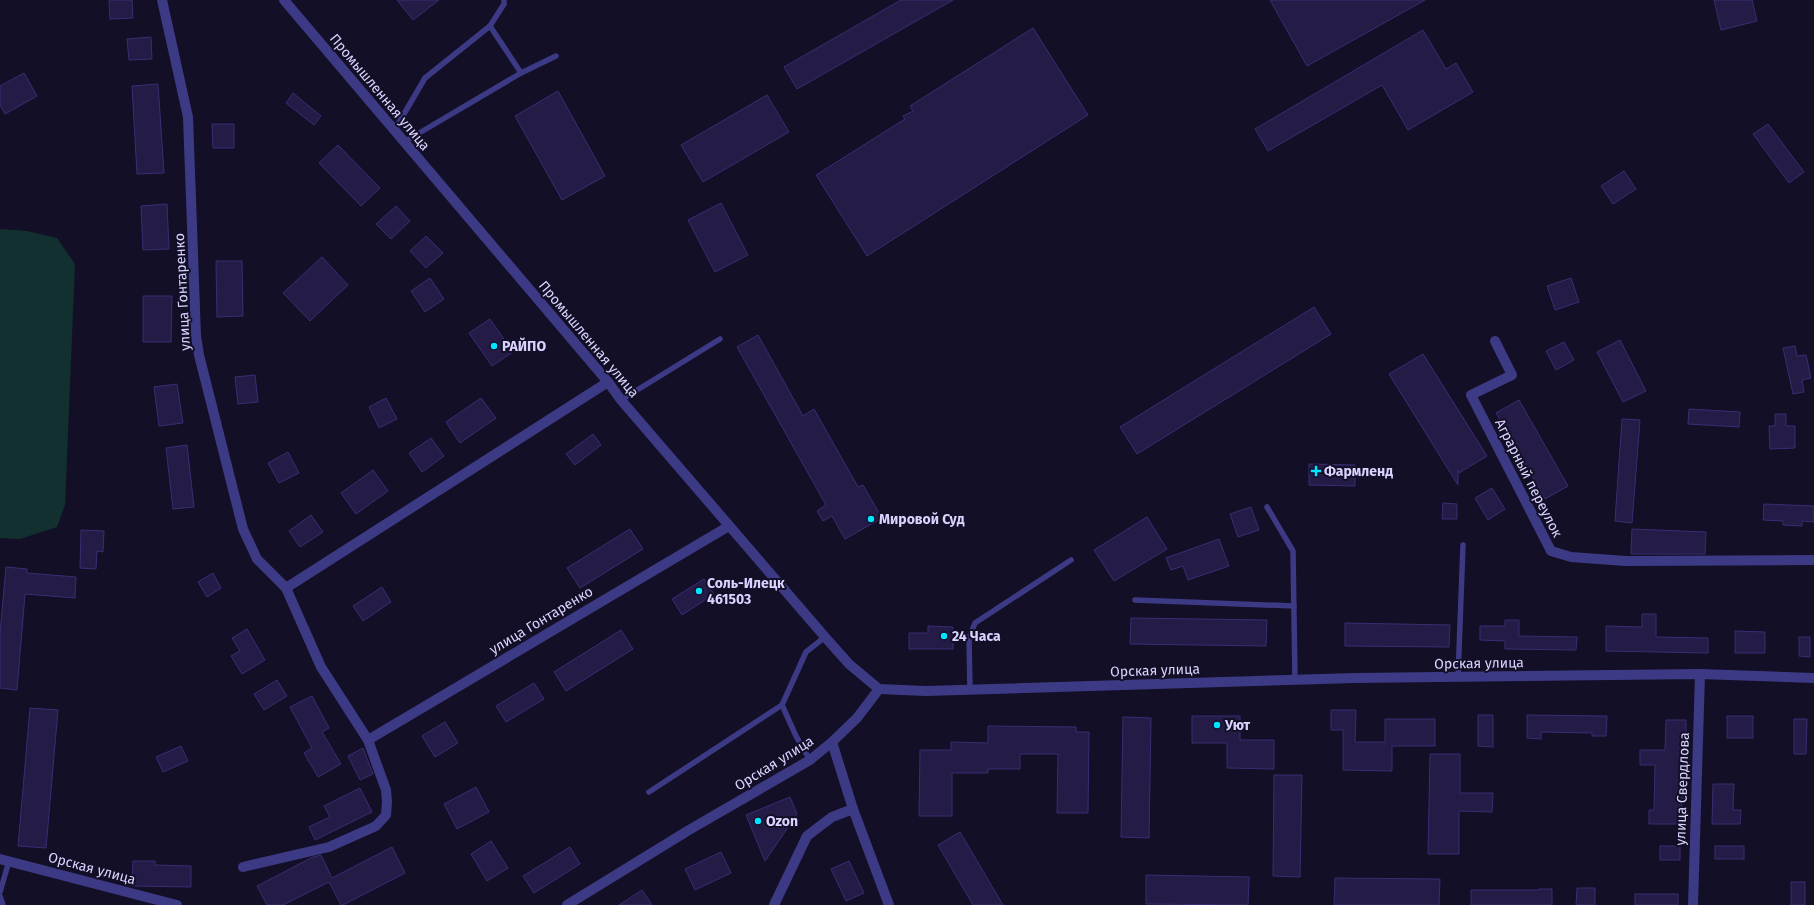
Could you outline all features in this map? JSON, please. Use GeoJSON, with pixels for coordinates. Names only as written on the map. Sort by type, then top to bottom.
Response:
{"type":"FeatureCollection","features":[{"type":"Feature","properties":{"kind":"street","name":"улица Гонтаренко"},"geometry":{"type":"LineString","coordinates":[[162,0],[188,117],[196,336],[199,355],[243,529],[257,559],[286,588],[321,667],[368,740],[387,796],[386,815],[376,826],[329,847],[243,866]]}},
{"type":"Feature","properties":{"kind":"street","name":"Промышленная улица"},"geometry":{"type":"LineString","coordinates":[[284,0],[729,526],[849,664],[879,689]]}},
{"type":"Feature","properties":{"kind":"street","name":"Аграрный переулок"},"geometry":{"type":"LineString","coordinates":[[1495,341],[1512,375],[1470,395],[1551,551],[1571,557],[1626,561],[1814,560]]}},
{"type":"Feature","properties":{"kind":"street"},"geometry":{"type":"LineString","coordinates":[[286,588],[608,382]]}},
{"type":"Feature","properties":{"kind":"street","name":"улица Гонтаренко"},"geometry":{"type":"LineString","coordinates":[[368,740],[729,526]]}},
{"type":"Feature","properties":{"kind":"street","name":"Орская улица"},"geometry":{"type":"LineString","coordinates":[[567,905],[689,830],[810,760],[832,742],[857,718],[879,689],[926,691],[1295,680],[1700,674],[1814,678]]}},
{"type":"Feature","properties":{"kind":"street","name":"улица Свердлова"},"geometry":{"type":"LineString","coordinates":[[1693,905],[1700,674]]}},
{"type":"Feature","properties":{"kind":"street"},"geometry":{"type":"LineString","coordinates":[[832,742],[853,809],[889,905]]}},
{"type":"Feature","properties":{"kind":"street"},"geometry":{"type":"LineString","coordinates":[[774,905],[807,836],[832,817],[853,809]]}},
{"type":"Feature","properties":{"kind":"street","name":"Орская улица"},"geometry":{"type":"LineString","coordinates":[[4,860],[175,905]]}},
{"type":"Feature","properties":{"kind":"lane"},"geometry":{"type":"LineString","coordinates":[[394,131],[425,78],[490,26],[504,4],[504,0]]}},
{"type":"Feature","properties":{"kind":"lane"},"geometry":{"type":"LineString","coordinates":[[490,26],[521,74]]}},
{"type":"Feature","properties":{"kind":"lane"},"geometry":{"type":"LineString","coordinates":[[404,142],[521,74],[556,56]]}},
{"type":"Feature","properties":{"kind":"lane"},"geometry":{"type":"LineString","coordinates":[[621,400],[720,339]]}},
{"type":"Feature","properties":{"kind":"lane"},"geometry":{"type":"LineString","coordinates":[[1267,507],[1293,550],[1295,680]]}},
{"type":"Feature","properties":{"kind":"lane"},"geometry":{"type":"LineString","coordinates":[[1458,677],[1463,546]]}},
{"type":"Feature","properties":{"kind":"lane"},"geometry":{"type":"LineString","coordinates":[[970,690],[969,638],[975,623],[1071,560]]}},
{"type":"Feature","properties":{"kind":"lane"},"geometry":{"type":"LineString","coordinates":[[1135,600],[1294,606]]}},
{"type":"Feature","properties":{"kind":"lane"},"geometry":{"type":"LineString","coordinates":[[649,792],[782,705],[806,652],[825,637]]}},
{"type":"Feature","properties":{"kind":"lane"},"geometry":{"type":"LineString","coordinates":[[782,705],[796,736],[810,760]]}},
{"type":"Feature","properties":{"kind":"lane"},"geometry":{"type":"LineString","coordinates":[[0,892],[4,860]]}},
{"type":"Feature","properties":{"kind":"lane"},"geometry":{"type":"LineString","coordinates":[[0,896],[3,905]]}},
{"type":"Feature","properties":{"kind":"green space"},"geometry":{"type":"Polygon","coordinates":[[[0,229],[27,231],[57,238],[75,264],[65,505],[57,527],[20,539],[0,538],[0,229]]]}},
{"type":"Feature","properties":{"kind":"building"},"geometry":{"type":"Polygon","coordinates":[[[109,0],[132,0],[133,18],[110,19],[109,0]]]}},
{"type":"Feature","properties":{"kind":"building"},"geometry":{"type":"Polygon","coordinates":[[[397,0],[439,0],[413,20],[397,0]]]}},
{"type":"Feature","properties":{"kind":"building"},"geometry":{"type":"Polygon","coordinates":[[[901,0],[953,0],[797,89],[784,67],[901,0]]]}},
{"type":"Feature","properties":{"kind":"building"},"geometry":{"type":"Polygon","coordinates":[[[1270,0],[1425,0],[1307,66],[1270,0]]]}},
{"type":"Feature","properties":{"kind":"building"},"geometry":{"type":"Polygon","coordinates":[[[1714,0],[1752,0],[1757,21],[1721,30],[1714,0]]]}},
{"type":"Feature","properties":{"kind":"building"},"geometry":{"type":"Polygon","coordinates":[[[1033,28],[1088,115],[867,256],[816,175],[905,119],[903,116],[913,111],[910,106],[1033,28]]]}},
{"type":"Feature","properties":{"kind":"building"},"geometry":{"type":"Polygon","coordinates":[[[1423,30],[1446,69],[1456,63],[1473,92],[1408,130],[1382,85],[1268,151],[1255,129],[1423,30]]]}},
{"type":"Feature","properties":{"kind":"building"},"geometry":{"type":"Polygon","coordinates":[[[151,37],[152,59],[129,60],[127,39],[151,37]]]}},
{"type":"Feature","properties":{"kind":"building"},"geometry":{"type":"Polygon","coordinates":[[[24,73],[37,96],[5,114],[0,105],[0,86],[24,73]]]}},
{"type":"Feature","properties":{"kind":"building"},"geometry":{"type":"Polygon","coordinates":[[[158,84],[164,173],[137,174],[132,86],[158,84]]]}},
{"type":"Feature","properties":{"kind":"building"},"geometry":{"type":"Polygon","coordinates":[[[558,91],[605,176],[562,200],[515,116],[558,91]]]}},
{"type":"Feature","properties":{"kind":"building"},"geometry":{"type":"Polygon","coordinates":[[[293,93],[321,116],[314,125],[286,103],[293,93]]]}},
{"type":"Feature","properties":{"kind":"building"},"geometry":{"type":"Polygon","coordinates":[[[767,95],[789,132],[703,182],[681,145],[767,95]]]}},
{"type":"Feature","properties":{"kind":"building"},"geometry":{"type":"Polygon","coordinates":[[[212,124],[234,124],[234,148],[213,148],[212,124]]]}},
{"type":"Feature","properties":{"kind":"building"},"geometry":{"type":"Polygon","coordinates":[[[1768,124],[1804,172],[1789,183],[1753,134],[1768,124]]]}},
{"type":"Feature","properties":{"kind":"building"},"geometry":{"type":"Polygon","coordinates":[[[338,145],[380,188],[361,206],[319,163],[338,145]]]}},
{"type":"Feature","properties":{"kind":"building"},"geometry":{"type":"Polygon","coordinates":[[[1624,171],[1636,189],[1613,204],[1601,186],[1624,171]]]}},
{"type":"Feature","properties":{"kind":"building"},"geometry":{"type":"Polygon","coordinates":[[[721,203],[748,255],[715,272],[688,220],[721,203]]]}},
{"type":"Feature","properties":{"kind":"building"},"geometry":{"type":"Polygon","coordinates":[[[167,204],[169,249],[143,250],[141,206],[167,204]]]}},
{"type":"Feature","properties":{"kind":"building"},"geometry":{"type":"Polygon","coordinates":[[[396,206],[410,221],[391,239],[376,224],[396,206]]]}},
{"type":"Feature","properties":{"kind":"building"},"geometry":{"type":"Polygon","coordinates":[[[426,236],[443,253],[426,268],[410,251],[426,236]]]}},
{"type":"Feature","properties":{"kind":"building"},"geometry":{"type":"Polygon","coordinates":[[[322,257],[348,285],[310,321],[283,293],[322,257]]]}},
{"type":"Feature","properties":{"kind":"building"},"geometry":{"type":"Polygon","coordinates":[[[216,261],[242,261],[243,316],[217,317],[216,261]]]}},
{"type":"Feature","properties":{"kind":"building"},"geometry":{"type":"Polygon","coordinates":[[[430,278],[444,299],[425,312],[411,291],[430,278]]]}},
{"type":"Feature","properties":{"kind":"building"},"geometry":{"type":"Polygon","coordinates":[[[1571,278],[1579,302],[1555,310],[1547,286],[1571,278]]]}},
{"type":"Feature","properties":{"kind":"building"},"geometry":{"type":"Polygon","coordinates":[[[143,296],[172,296],[171,342],[143,342],[143,296]]]}},
{"type":"Feature","properties":{"kind":"building"},"geometry":{"type":"Polygon","coordinates":[[[1314,307],[1331,334],[1137,454],[1120,427],[1314,307]]]}},
{"type":"Feature","properties":{"kind":"building"},"geometry":{"type":"Polygon","coordinates":[[[490,319],[513,352],[492,366],[469,333],[490,319]]]}},
{"type":"Feature","properties":{"kind":"building"},"geometry":{"type":"Polygon","coordinates":[[[758,335],[803,416],[814,409],[858,487],[863,485],[882,518],[845,539],[832,516],[823,521],[817,511],[826,505],[737,347],[758,335]]]}},
{"type":"Feature","properties":{"kind":"building"},"geometry":{"type":"Polygon","coordinates":[[[1620,340],[1646,391],[1623,402],[1597,352],[1620,340]]]}},
{"type":"Feature","properties":{"kind":"building"},"geometry":{"type":"Polygon","coordinates":[[[1564,342],[1574,360],[1556,370],[1546,351],[1564,342]]]}},
{"type":"Feature","properties":{"kind":"building"},"geometry":{"type":"Polygon","coordinates":[[[1795,346],[1797,356],[1806,355],[1811,378],[1802,380],[1804,392],[1793,394],[1783,348],[1795,346]]]}},
{"type":"Feature","properties":{"kind":"building"},"geometry":{"type":"Polygon","coordinates":[[[1423,354],[1487,456],[1459,473],[1458,470],[1458,485],[1389,374],[1423,354]]]}},
{"type":"Feature","properties":{"kind":"building"},"geometry":{"type":"Polygon","coordinates":[[[255,375],[258,402],[238,404],[235,377],[255,375]]]}},
{"type":"Feature","properties":{"kind":"building"},"geometry":{"type":"Polygon","coordinates":[[[177,384],[183,423],[159,426],[154,387],[177,384]]]}},
{"type":"Feature","properties":{"kind":"building"},"geometry":{"type":"Polygon","coordinates":[[[386,398],[397,419],[379,428],[369,407],[386,398]]]}},
{"type":"Feature","properties":{"kind":"building"},"geometry":{"type":"Polygon","coordinates":[[[481,398],[496,418],[460,443],[446,422],[481,398]]]}},
{"type":"Feature","properties":{"kind":"building"},"geometry":{"type":"Polygon","coordinates":[[[1519,400],[1568,486],[1545,499],[1496,413],[1519,400]]]}},
{"type":"Feature","properties":{"kind":"building"},"geometry":{"type":"Polygon","coordinates":[[[1689,409],[1740,412],[1739,427],[1688,424],[1689,409]]]}},
{"type":"Feature","properties":{"kind":"building"},"geometry":{"type":"Polygon","coordinates":[[[1775,414],[1786,414],[1786,426],[1795,426],[1795,448],[1770,449],[1769,426],[1775,426],[1775,414]]]}},
{"type":"Feature","properties":{"kind":"building"},"geometry":{"type":"Polygon","coordinates":[[[1622,419],[1640,420],[1632,523],[1615,521],[1622,419]]]}},
{"type":"Feature","properties":{"kind":"building"},"geometry":{"type":"Polygon","coordinates":[[[593,434],[601,445],[575,465],[566,454],[593,434]]]}},
{"type":"Feature","properties":{"kind":"building"},"geometry":{"type":"Polygon","coordinates":[[[431,438],[444,456],[422,472],[409,453],[431,438]]]}},
{"type":"Feature","properties":{"kind":"building"},"geometry":{"type":"Polygon","coordinates":[[[187,445],[194,507],[173,509],[166,448],[187,445]]]}},
{"type":"Feature","properties":{"kind":"building"},"geometry":{"type":"Polygon","coordinates":[[[288,452],[299,473],[279,483],[268,463],[288,452]]]}},
{"type":"Feature","properties":{"kind":"building"},"geometry":{"type":"Polygon","coordinates":[[[1309,464],[1355,465],[1355,486],[1309,485],[1309,464]]]}},
{"type":"Feature","properties":{"kind":"building"},"geometry":{"type":"Polygon","coordinates":[[[373,470],[388,491],[356,514],[341,493],[373,470]]]}},
{"type":"Feature","properties":{"kind":"building"},"geometry":{"type":"Polygon","coordinates":[[[1492,488],[1505,509],[1488,520],[1475,498],[1492,488]]]}},
{"type":"Feature","properties":{"kind":"building"},"geometry":{"type":"Polygon","coordinates":[[[1443,503],[1457,504],[1457,519],[1442,519],[1443,503]]]}},
{"type":"Feature","properties":{"kind":"building"},"geometry":{"type":"Polygon","coordinates":[[[1764,504],[1814,506],[1814,522],[1802,521],[1802,526],[1783,525],[1783,521],[1763,520],[1764,504]]]}},
{"type":"Feature","properties":{"kind":"building"},"geometry":{"type":"Polygon","coordinates":[[[1251,507],[1259,530],[1238,537],[1230,514],[1251,507]]]}},
{"type":"Feature","properties":{"kind":"building"},"geometry":{"type":"Polygon","coordinates":[[[311,515],[323,532],[300,547],[289,531],[311,515]]]}},
{"type":"Feature","properties":{"kind":"building"},"geometry":{"type":"Polygon","coordinates":[[[1147,517],[1167,549],[1114,581],[1094,550],[1147,517]]]}},
{"type":"Feature","properties":{"kind":"building"},"geometry":{"type":"Polygon","coordinates":[[[630,529],[643,549],[580,588],[567,568],[630,529]]]}},
{"type":"Feature","properties":{"kind":"building"},"geometry":{"type":"Polygon","coordinates":[[[1632,529],[1706,532],[1705,554],[1631,554],[1632,529]]]}},
{"type":"Feature","properties":{"kind":"building"},"geometry":{"type":"Polygon","coordinates":[[[81,530],[104,531],[103,552],[97,551],[96,569],[80,568],[81,530]]]}},
{"type":"Feature","properties":{"kind":"building"},"geometry":{"type":"Polygon","coordinates":[[[1219,539],[1229,566],[1188,580],[1183,566],[1171,570],[1166,558],[1219,539]]]}},
{"type":"Feature","properties":{"kind":"building"},"geometry":{"type":"Polygon","coordinates":[[[6,567],[27,569],[27,573],[76,577],[75,598],[25,594],[17,690],[0,688],[0,633],[6,567]]]}},
{"type":"Feature","properties":{"kind":"building"},"geometry":{"type":"Polygon","coordinates":[[[213,573],[221,588],[207,597],[198,582],[213,573]]]}},
{"type":"Feature","properties":{"kind":"building"},"geometry":{"type":"Polygon","coordinates":[[[704,579],[714,594],[682,615],[672,599],[704,579]]]}},
{"type":"Feature","properties":{"kind":"building"},"geometry":{"type":"Polygon","coordinates":[[[382,587],[391,602],[363,621],[353,606],[382,587]]]}},
{"type":"Feature","properties":{"kind":"building"},"geometry":{"type":"Polygon","coordinates":[[[1642,614],[1656,614],[1656,637],[1708,638],[1708,653],[1606,651],[1606,626],[1642,627],[1642,614]]]}},
{"type":"Feature","properties":{"kind":"building"},"geometry":{"type":"Polygon","coordinates":[[[1131,618],[1267,620],[1266,646],[1130,644],[1131,618]]]}},
{"type":"Feature","properties":{"kind":"building"},"geometry":{"type":"Polygon","coordinates":[[[1505,620],[1519,620],[1519,636],[1577,637],[1576,650],[1505,649],[1505,641],[1480,640],[1480,626],[1505,626],[1505,620]]]}},
{"type":"Feature","properties":{"kind":"building"},"geometry":{"type":"Polygon","coordinates":[[[1345,623],[1450,625],[1449,647],[1345,646],[1345,623]]]}},
{"type":"Feature","properties":{"kind":"building"},"geometry":{"type":"Polygon","coordinates":[[[928,626],[953,627],[953,649],[909,649],[909,633],[928,633],[928,626]]]}},
{"type":"Feature","properties":{"kind":"building"},"geometry":{"type":"Polygon","coordinates":[[[247,629],[265,660],[242,674],[231,656],[240,651],[232,638],[247,629]]]}},
{"type":"Feature","properties":{"kind":"building"},"geometry":{"type":"Polygon","coordinates":[[[621,630],[633,649],[566,691],[554,672],[621,630]]]}},
{"type":"Feature","properties":{"kind":"building"},"geometry":{"type":"Polygon","coordinates":[[[1735,631],[1765,632],[1765,653],[1735,653],[1735,631]]]}},
{"type":"Feature","properties":{"kind":"building"},"geometry":{"type":"Polygon","coordinates":[[[1799,637],[1810,637],[1810,657],[1799,656],[1799,637]]]}},
{"type":"Feature","properties":{"kind":"building"},"geometry":{"type":"Polygon","coordinates":[[[277,680],[287,696],[264,710],[254,694],[277,680]]]}},
{"type":"Feature","properties":{"kind":"building"},"geometry":{"type":"Polygon","coordinates":[[[534,683],[544,699],[506,722],[496,706],[534,683]]]}},
{"type":"Feature","properties":{"kind":"building"},"geometry":{"type":"Polygon","coordinates":[[[312,696],[329,728],[322,732],[341,764],[318,777],[304,753],[312,748],[290,707],[312,696]]]}},
{"type":"Feature","properties":{"kind":"building"},"geometry":{"type":"Polygon","coordinates":[[[30,708],[58,710],[46,848],[18,846],[30,708]]]}},
{"type":"Feature","properties":{"kind":"building"},"geometry":{"type":"Polygon","coordinates":[[[1331,710],[1356,710],[1355,742],[1385,742],[1385,719],[1435,719],[1435,746],[1392,746],[1392,771],[1343,770],[1343,730],[1331,730],[1331,710]]]}},
{"type":"Feature","properties":{"kind":"building"},"geometry":{"type":"Polygon","coordinates":[[[1478,715],[1493,715],[1493,747],[1478,746],[1478,715]]]}},
{"type":"Feature","properties":{"kind":"building"},"geometry":{"type":"Polygon","coordinates":[[[1527,715],[1607,716],[1606,736],[1592,736],[1592,733],[1541,732],[1541,739],[1527,738],[1527,715]]]}},
{"type":"Feature","properties":{"kind":"building"},"geometry":{"type":"Polygon","coordinates":[[[1192,716],[1240,716],[1240,740],[1274,740],[1274,769],[1227,768],[1227,743],[1192,743],[1192,716]]]}},
{"type":"Feature","properties":{"kind":"building"},"geometry":{"type":"Polygon","coordinates":[[[1727,716],[1753,716],[1753,738],[1727,738],[1727,716]]]}},
{"type":"Feature","properties":{"kind":"building"},"geometry":{"type":"Polygon","coordinates":[[[1123,717],[1151,718],[1149,838],[1121,837],[1123,717]]]}},
{"type":"Feature","properties":{"kind":"building"},"geometry":{"type":"Polygon","coordinates":[[[1794,719],[1807,719],[1806,754],[1794,754],[1794,719]]]}},
{"type":"Feature","properties":{"kind":"building"},"geometry":{"type":"Polygon","coordinates":[[[1666,720],[1686,720],[1686,736],[1684,736],[1685,798],[1682,798],[1681,824],[1649,824],[1649,810],[1654,810],[1655,765],[1640,765],[1640,750],[1665,750],[1666,720]]]}},
{"type":"Feature","properties":{"kind":"building"},"geometry":{"type":"Polygon","coordinates":[[[445,722],[458,743],[435,757],[422,736],[445,722]]]}},
{"type":"Feature","properties":{"kind":"building"},"geometry":{"type":"Polygon","coordinates":[[[988,726],[1076,727],[1076,732],[1089,732],[1088,813],[1057,813],[1058,754],[1020,754],[1020,769],[988,769],[988,773],[952,773],[952,816],[919,816],[920,750],[951,750],[951,742],[988,743],[988,726]]]}},
{"type":"Feature","properties":{"kind":"building"},"geometry":{"type":"Polygon","coordinates":[[[181,746],[188,761],[163,772],[156,757],[181,746]]]}},
{"type":"Feature","properties":{"kind":"building"},"geometry":{"type":"Polygon","coordinates":[[[363,748],[373,774],[360,780],[348,756],[363,748]]]}},
{"type":"Feature","properties":{"kind":"building"},"geometry":{"type":"Polygon","coordinates":[[[1430,754],[1460,754],[1460,793],[1493,793],[1492,812],[1459,811],[1459,854],[1428,854],[1430,754]]]}},
{"type":"Feature","properties":{"kind":"building"},"geometry":{"type":"Polygon","coordinates":[[[1274,775],[1302,775],[1300,877],[1273,876],[1274,775]]]}},
{"type":"Feature","properties":{"kind":"building"},"geometry":{"type":"Polygon","coordinates":[[[1713,784],[1734,784],[1733,810],[1741,810],[1740,824],[1712,824],[1713,784]]]}},
{"type":"Feature","properties":{"kind":"building"},"geometry":{"type":"Polygon","coordinates":[[[476,787],[489,812],[457,829],[444,804],[476,787]]]}},
{"type":"Feature","properties":{"kind":"building"},"geometry":{"type":"Polygon","coordinates":[[[360,788],[372,812],[315,840],[309,827],[330,817],[324,806],[360,788]]]}},
{"type":"Feature","properties":{"kind":"building"},"geometry":{"type":"Polygon","coordinates":[[[790,797],[797,814],[765,861],[746,815],[790,797]]]}},
{"type":"Feature","properties":{"kind":"building"},"geometry":{"type":"Polygon","coordinates":[[[960,832],[1003,905],[973,905],[938,845],[960,832]]]}},
{"type":"Feature","properties":{"kind":"building"},"geometry":{"type":"Polygon","coordinates":[[[491,841],[508,868],[487,881],[471,854],[491,841]]]}},
{"type":"Feature","properties":{"kind":"building"},"geometry":{"type":"Polygon","coordinates":[[[1660,846],[1680,846],[1680,860],[1660,860],[1660,846]]]}},
{"type":"Feature","properties":{"kind":"building"},"geometry":{"type":"Polygon","coordinates":[[[1715,846],[1744,846],[1744,859],[1715,859],[1715,846]]]}},
{"type":"Feature","properties":{"kind":"building"},"geometry":{"type":"Polygon","coordinates":[[[392,847],[405,873],[343,905],[341,905],[329,882],[283,905],[267,905],[257,886],[313,857],[321,855],[332,878],[392,847]]]}},
{"type":"Feature","properties":{"kind":"building"},"geometry":{"type":"Polygon","coordinates":[[[570,847],[580,864],[534,893],[523,876],[570,847]]]}},
{"type":"Feature","properties":{"kind":"building"},"geometry":{"type":"Polygon","coordinates":[[[721,852],[731,873],[695,890],[685,869],[721,852]]]}},
{"type":"Feature","properties":{"kind":"building"},"geometry":{"type":"Polygon","coordinates":[[[133,861],[155,861],[155,865],[191,866],[191,887],[132,886],[133,861]]]}},
{"type":"Feature","properties":{"kind":"building"},"geometry":{"type":"Polygon","coordinates":[[[849,861],[864,893],[846,901],[831,869],[849,861]]]}},
{"type":"Feature","properties":{"kind":"building"},"geometry":{"type":"Polygon","coordinates":[[[1146,875],[1249,877],[1248,905],[1146,904],[1146,875]]]}},
{"type":"Feature","properties":{"kind":"building"},"geometry":{"type":"Polygon","coordinates":[[[1335,878],[1440,879],[1439,905],[1334,905],[1335,878]]]}},
{"type":"Feature","properties":{"kind":"building"},"geometry":{"type":"Polygon","coordinates":[[[1791,882],[1805,882],[1805,905],[1791,905],[1791,882]]]}},
{"type":"Feature","properties":{"kind":"building"},"geometry":{"type":"Polygon","coordinates":[[[1577,888],[1595,888],[1595,905],[1576,905],[1577,888]]]}},
{"type":"Feature","properties":{"kind":"building"},"geometry":{"type":"Polygon","coordinates":[[[1552,889],[1552,905],[1471,905],[1471,890],[1552,889]]]}},
{"type":"Feature","properties":{"kind":"building"},"geometry":{"type":"Polygon","coordinates":[[[642,890],[652,905],[619,905],[642,890]]]}},
{"type":"Feature","properties":{"kind":"building"},"geometry":{"type":"Polygon","coordinates":[[[1635,894],[1678,894],[1678,905],[1635,905],[1635,894]]]}},
{"type":"Feature","properties":{"kind":"place","name":"РАЙПО"},"geometry":{"type":"Point","coordinates":[494,346]}},
{"type":"Feature","properties":{"kind":"place","name":"Фармленд"},"geometry":{"type":"Point","coordinates":[1316,471]}},
{"type":"Feature","properties":{"kind":"place","name":"Мировой Суд"},"geometry":{"type":"Point","coordinates":[871,519]}},
{"type":"Feature","properties":{"kind":"place","name":"Соль-Илецк 461503"},"geometry":{"type":"Point","coordinates":[699,591]}},
{"type":"Feature","properties":{"kind":"place","name":"24 Часа"},"geometry":{"type":"Point","coordinates":[944,636]}},
{"type":"Feature","properties":{"kind":"place","name":"Уют"},"geometry":{"type":"Point","coordinates":[1217,725]}},
{"type":"Feature","properties":{"kind":"place","name":"Ozon"},"geometry":{"type":"Point","coordinates":[758,821]}}]}
